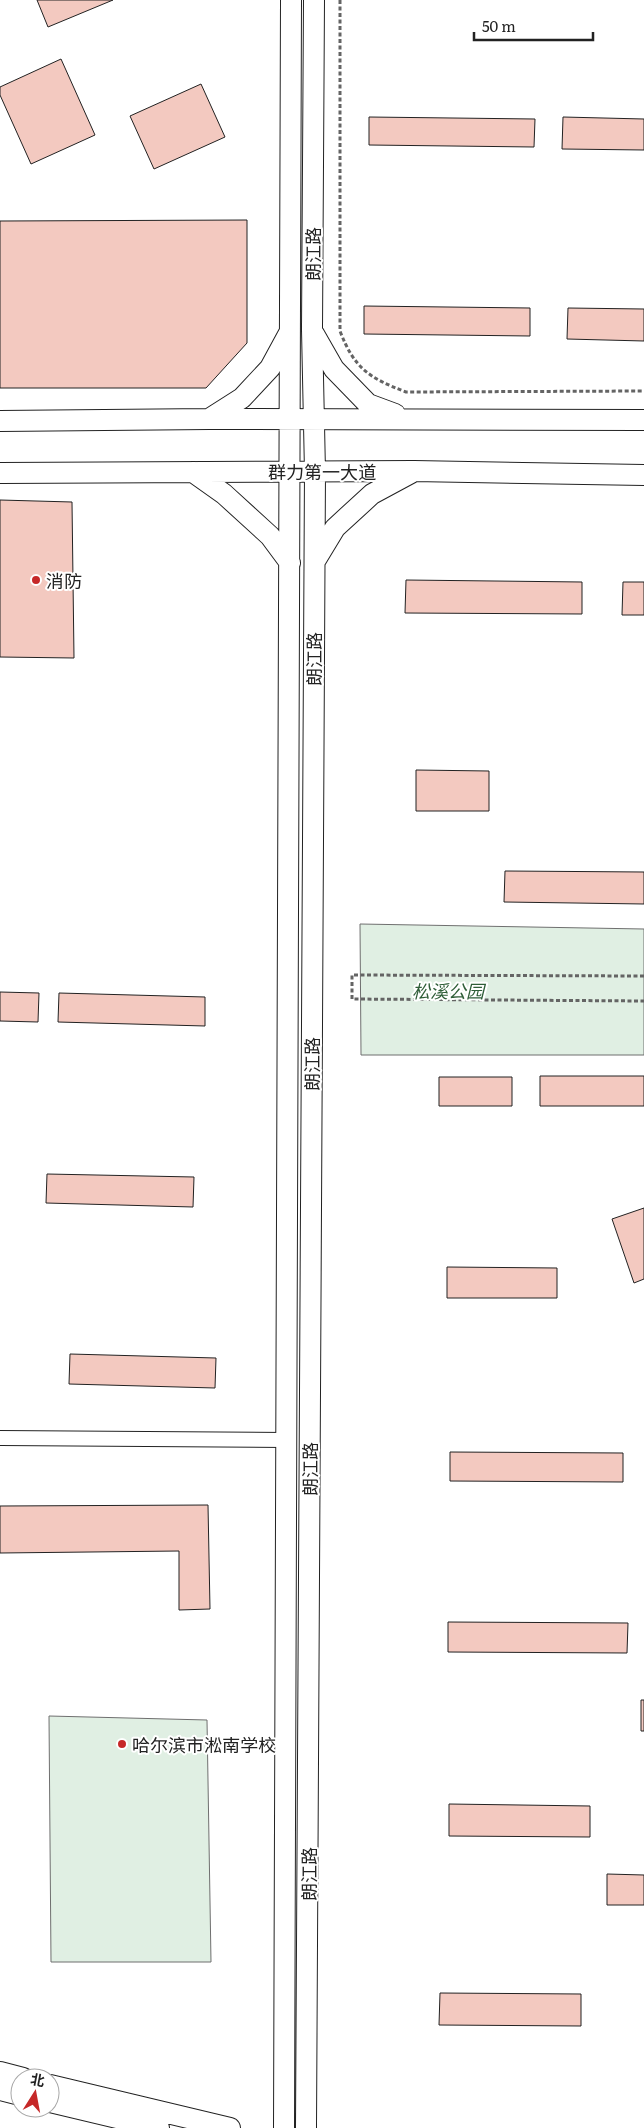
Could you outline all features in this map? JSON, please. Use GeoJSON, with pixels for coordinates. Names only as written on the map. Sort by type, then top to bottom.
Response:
{"type":"FeatureCollection","features":[{"type":"Feature","properties":{"kind":"main road","name":"朗江路"},"geometry":{"type":"LineString","coordinates":[[284,2128],[291,0]]}},
{"type":"Feature","properties":{"kind":"main road","name":"朗江路"},"geometry":{"type":"LineString","coordinates":[[306,2128],[315,472],[312,330],[314,0]]}},
{"type":"Feature","properties":{"kind":"main road"},"geometry":{"type":"LineString","coordinates":[[312,330],[334,370],[368,404],[409,419]]}},
{"type":"Feature","properties":{"kind":"main road"},"geometry":{"type":"LineString","coordinates":[[209,419],[242,398],[270,368],[290,331]]}},
{"type":"Feature","properties":{"kind":"main road"},"geometry":{"type":"LineString","coordinates":[[0,421],[209,419],[644,420]]}},
{"type":"Feature","properties":{"kind":"main road"},"geometry":{"type":"LineString","coordinates":[[314,562],[334,528],[372,494],[414,471]]}},
{"type":"Feature","properties":{"kind":"main road","name":"群力第一大道"},"geometry":{"type":"LineString","coordinates":[[0,473],[414,471],[644,475]]}},
{"type":"Feature","properties":{"kind":"main road"},"geometry":{"type":"LineString","coordinates":[[193,472],[224,494],[270,536],[290,563]]}},
{"type":"Feature","properties":{"kind":"main road"},"geometry":{"type":"LineString","coordinates":[[60,2087],[230,2128]]}},
{"type":"Feature","properties":{"kind":"main road"},"geometry":{"type":"LineString","coordinates":[[60,2104],[158,2128]]}},
{"type":"Feature","properties":{"kind":"street"},"geometry":{"type":"LineString","coordinates":[[0,1438],[287,1440]]}},
{"type":"Feature","properties":{"kind":"path"},"geometry":{"type":"LineString","coordinates":[[340,0],[340,331],[348,351],[362,369],[379,382],[406,392],[644,392]]}},
{"type":"Feature","properties":{"kind":"path"},"geometry":{"type":"LineString","coordinates":[[644,976],[352,975],[352,999],[644,1001]]}},
{"type":"Feature","properties":{"kind":"green space","name":"松溪公园"},"geometry":{"type":"Polygon","coordinates":[[[360,924],[644,929],[644,1055],[361,1055],[360,924]]]}},
{"type":"Feature","properties":{"kind":"green space"},"geometry":{"type":"Polygon","coordinates":[[[49,1716],[207,1720],[211,1962],[51,1962],[49,1716]]]}},
{"type":"Feature","properties":{"kind":"building"},"geometry":{"type":"Polygon","coordinates":[[[37,0],[113,0],[48,27],[37,0]]]}},
{"type":"Feature","properties":{"kind":"building"},"geometry":{"type":"Polygon","coordinates":[[[61,59],[95,135],[31,164],[0,95],[0,87],[61,59]]]}},
{"type":"Feature","properties":{"kind":"building"},"geometry":{"type":"Polygon","coordinates":[[[201,84],[225,137],[154,169],[130,116],[201,84]]]}},
{"type":"Feature","properties":{"kind":"building"},"geometry":{"type":"Polygon","coordinates":[[[369,117],[535,119],[534,147],[369,145],[369,117]]]}},
{"type":"Feature","properties":{"kind":"building"},"geometry":{"type":"Polygon","coordinates":[[[563,117],[644,119],[644,150],[562,149],[563,117]]]}},
{"type":"Feature","properties":{"kind":"building"},"geometry":{"type":"Polygon","coordinates":[[[247,220],[247,343],[206,388],[0,388],[0,221],[247,220]]]}},
{"type":"Feature","properties":{"kind":"building"},"geometry":{"type":"Polygon","coordinates":[[[364,306],[530,308],[530,336],[364,334],[364,306]]]}},
{"type":"Feature","properties":{"kind":"building"},"geometry":{"type":"Polygon","coordinates":[[[568,308],[644,309],[644,341],[567,339],[568,308]]]}},
{"type":"Feature","properties":{"kind":"building","name":"消防"},"geometry":{"type":"Polygon","coordinates":[[[0,500],[72,502],[74,658],[0,657],[0,500]]]}},
{"type":"Feature","properties":{"kind":"building"},"geometry":{"type":"Polygon","coordinates":[[[406,580],[582,582],[582,614],[405,613],[406,580]]]}},
{"type":"Feature","properties":{"kind":"building"},"geometry":{"type":"Polygon","coordinates":[[[623,582],[644,582],[644,615],[622,615],[623,582]]]}},
{"type":"Feature","properties":{"kind":"building"},"geometry":{"type":"Polygon","coordinates":[[[416,770],[489,771],[489,811],[416,811],[416,770]]]}},
{"type":"Feature","properties":{"kind":"building"},"geometry":{"type":"Polygon","coordinates":[[[505,871],[644,872],[644,904],[504,902],[505,871]]]}},
{"type":"Feature","properties":{"kind":"building"},"geometry":{"type":"Polygon","coordinates":[[[0,992],[39,993],[38,1022],[0,1021],[0,992]]]}},
{"type":"Feature","properties":{"kind":"building"},"geometry":{"type":"Polygon","coordinates":[[[59,993],[205,997],[205,1026],[58,1022],[59,993]]]}},
{"type":"Feature","properties":{"kind":"building"},"geometry":{"type":"Polygon","coordinates":[[[540,1076],[644,1076],[644,1106],[540,1106],[540,1076]]]}},
{"type":"Feature","properties":{"kind":"building"},"geometry":{"type":"Polygon","coordinates":[[[439,1077],[512,1077],[512,1106],[439,1106],[439,1077]]]}},
{"type":"Feature","properties":{"kind":"building"},"geometry":{"type":"Polygon","coordinates":[[[47,1174],[194,1177],[193,1207],[46,1203],[47,1174]]]}},
{"type":"Feature","properties":{"kind":"building"},"geometry":{"type":"Polygon","coordinates":[[[644,1208],[644,1279],[634,1283],[612,1219],[644,1208]]]}},
{"type":"Feature","properties":{"kind":"building"},"geometry":{"type":"Polygon","coordinates":[[[447,1267],[557,1268],[557,1298],[447,1298],[447,1267]]]}},
{"type":"Feature","properties":{"kind":"building"},"geometry":{"type":"Polygon","coordinates":[[[70,1354],[216,1358],[215,1388],[69,1384],[70,1354]]]}},
{"type":"Feature","properties":{"kind":"building"},"geometry":{"type":"Polygon","coordinates":[[[450,1452],[623,1453],[623,1482],[450,1481],[450,1452]]]}},
{"type":"Feature","properties":{"kind":"building"},"geometry":{"type":"Polygon","coordinates":[[[208,1505],[210,1609],[179,1610],[179,1551],[0,1553],[0,1506],[208,1505]]]}},
{"type":"Feature","properties":{"kind":"building"},"geometry":{"type":"Polygon","coordinates":[[[448,1622],[628,1623],[627,1653],[448,1652],[448,1622]]]}},
{"type":"Feature","properties":{"kind":"building"},"geometry":{"type":"Polygon","coordinates":[[[641,1700],[644,1700],[644,1731],[641,1731],[641,1700]]]}},
{"type":"Feature","properties":{"kind":"building"},"geometry":{"type":"Polygon","coordinates":[[[449,1804],[590,1806],[590,1837],[449,1836],[449,1804]]]}},
{"type":"Feature","properties":{"kind":"building"},"geometry":{"type":"Polygon","coordinates":[[[607,1874],[644,1875],[644,1905],[607,1905],[607,1874]]]}},
{"type":"Feature","properties":{"kind":"building"},"geometry":{"type":"Polygon","coordinates":[[[440,1993],[581,1994],[581,2026],[439,2025],[440,1993]]]}},
{"type":"Feature","properties":{"kind":"place","name":"消防"},"geometry":{"type":"Point","coordinates":[36,580]}},
{"type":"Feature","properties":{"kind":"place","name":"哈尔滨市淞南学校"},"geometry":{"type":"Point","coordinates":[122,1744]}}]}
